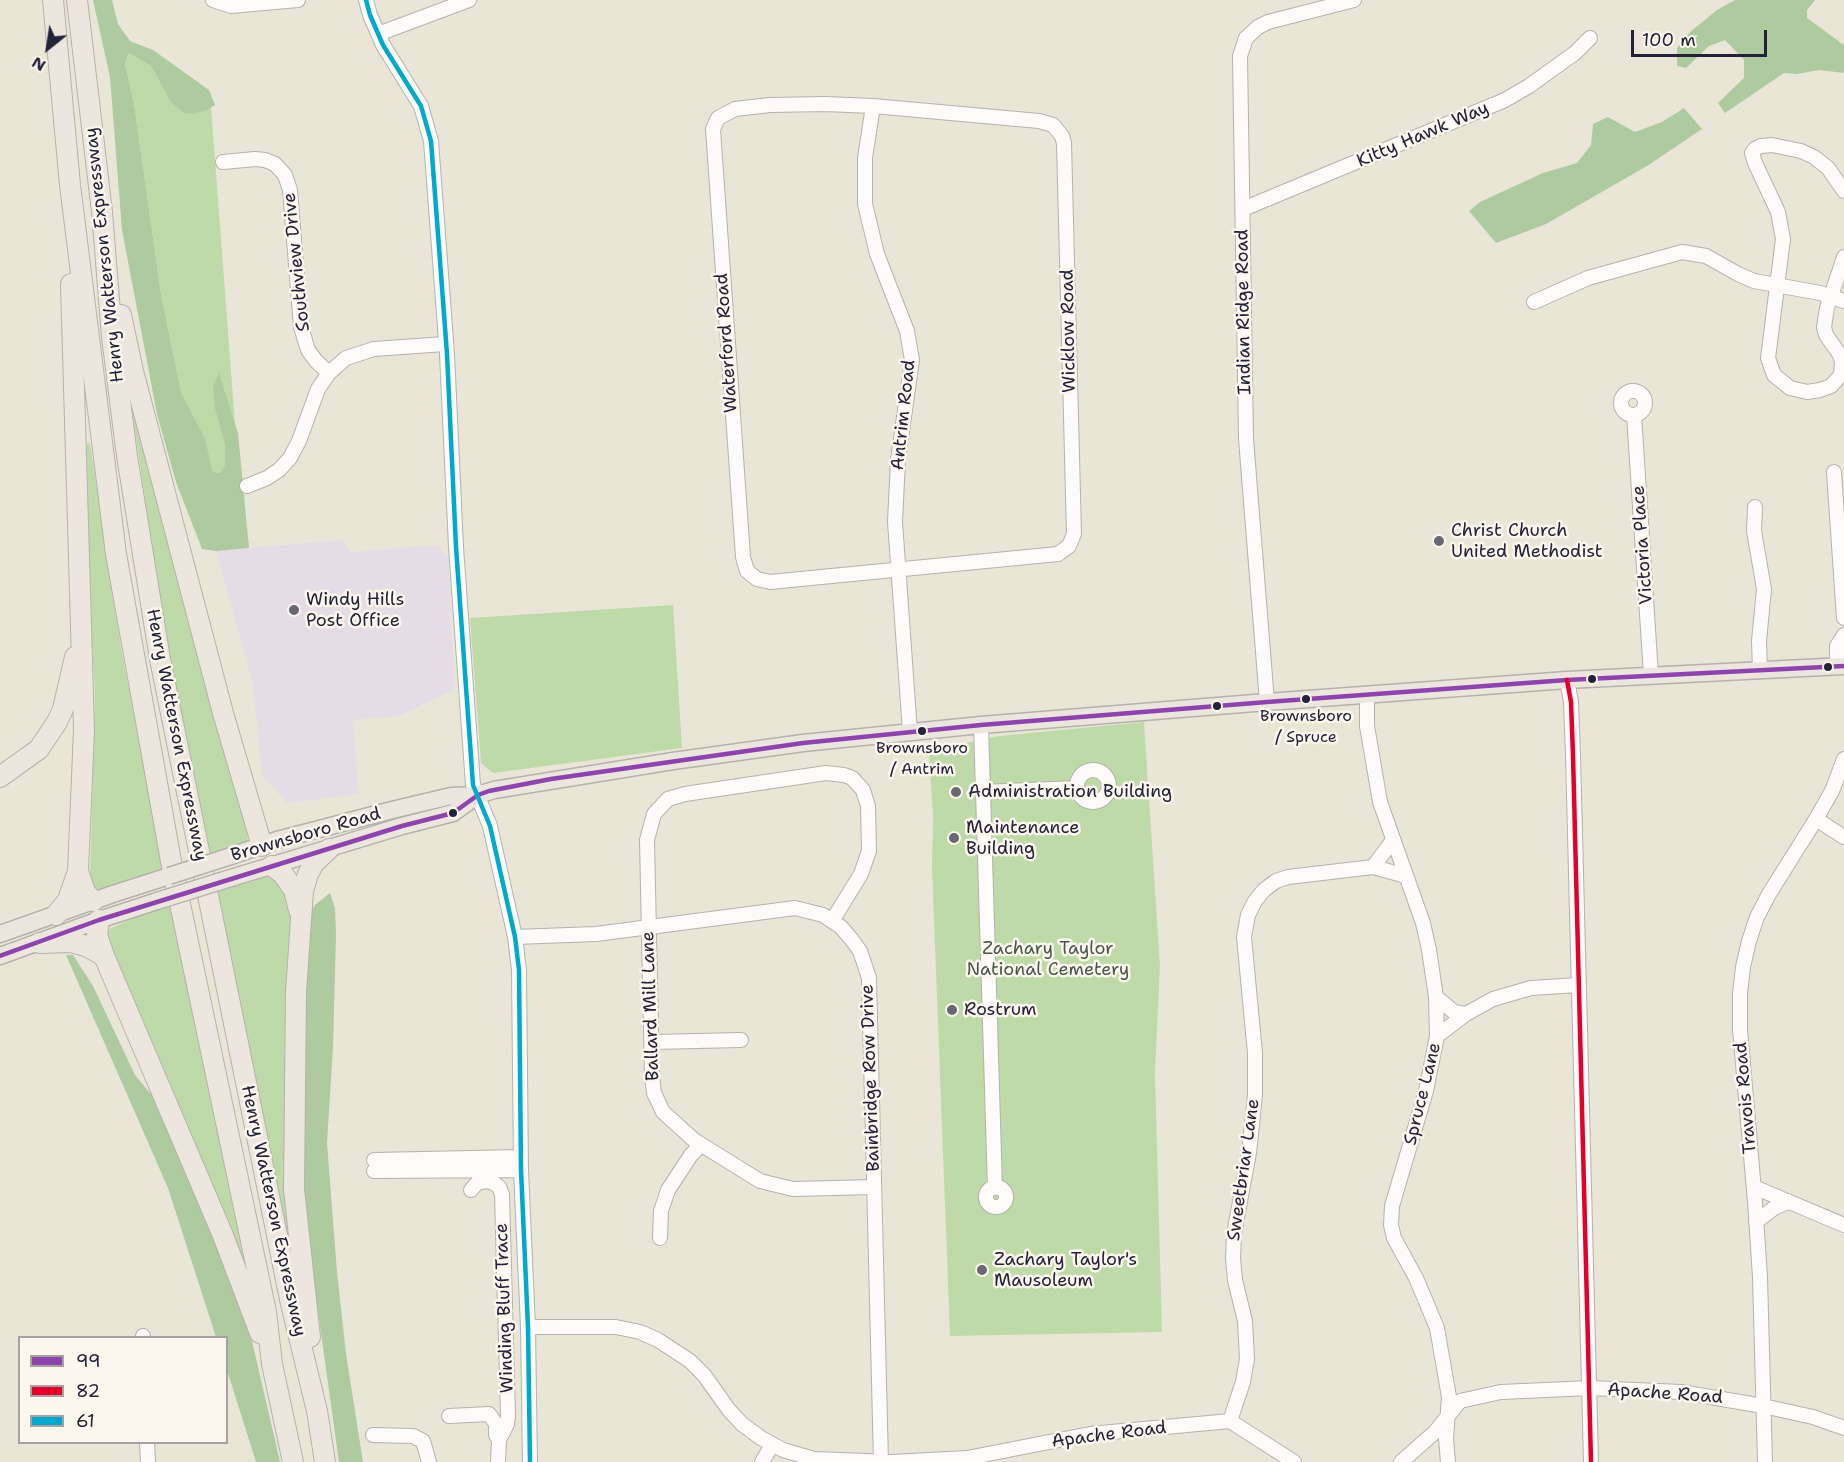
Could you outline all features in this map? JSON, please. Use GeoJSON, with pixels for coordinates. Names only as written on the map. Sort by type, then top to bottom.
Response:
{"type":"FeatureCollection","features":[{"type":"Feature","properties":{"kind":"highway","name":"Henry Watterson Expressway"},"geometry":{"type":"LineString","coordinates":[[53,0],[70,185],[108,501],[171,861],[266,1312],[272,1364],[293,1462]]}},
{"type":"Feature","properties":{"kind":"highway","name":"Henry Watterson Expressway"},"geometry":{"type":"LineString","coordinates":[[76,0],[102,212],[112,337],[127,456],[160,659],[289,1293],[317,1411],[325,1462]]}},
{"type":"Feature","properties":{"kind":"highway"},"geometry":{"type":"LineString","coordinates":[[56,915],[68,900],[78,871],[84,730],[72,336],[70,185]]}},
{"type":"Feature","properties":{"kind":"highway"},"geometry":{"type":"LineString","coordinates":[[102,212],[133,371],[223,713],[262,846]]}},
{"type":"Feature","properties":{"kind":"highway"},"geometry":{"type":"LineString","coordinates":[[0,777],[39,749],[57,722],[65,701],[81,627]]}},
{"type":"Feature","properties":{"kind":"highway"},"geometry":{"type":"LineString","coordinates":[[317,1411],[294,1189],[296,992],[300,913],[308,874],[322,854],[329,849]]}},
{"type":"Feature","properties":{"kind":"highway"},"geometry":{"type":"LineString","coordinates":[[272,866],[282,874],[294,890],[300,913]]}},
{"type":"Feature","properties":{"kind":"highway"},"geometry":{"type":"LineString","coordinates":[[78,871],[85,892],[96,910],[97,935],[104,956],[222,1233],[272,1364]]}},
{"type":"Feature","properties":{"kind":"highway"},"geometry":{"type":"LineString","coordinates":[[39,943],[71,942],[86,946],[104,956]]}},
{"type":"Feature","properties":{"kind":"main road","name":"Brownsboro Road"},"geometry":{"type":"LineString","coordinates":[[0,956],[39,943],[147,883],[262,846],[451,796],[478,795],[541,781],[673,761],[981,725],[1567,680],[1840,667]]}},
{"type":"Feature","properties":{"kind":"main road","name":"Brownsboro Road"},"geometry":{"type":"LineString","coordinates":[[0,934],[56,915],[151,903],[402,826],[453,813],[478,795]]}},
{"type":"Feature","properties":{"kind":"main road"},"geometry":{"type":"LineString","coordinates":[[262,846],[272,866]]}},
{"type":"Feature","properties":{"kind":"street"},"geometry":{"type":"LineString","coordinates":[[213,0],[231,6],[298,0]]}},
{"type":"Feature","properties":{"kind":"street"},"geometry":{"type":"LineString","coordinates":[[366,0],[378,34],[416,97],[429,129],[433,155],[456,548],[473,785],[490,825],[515,937],[519,970],[521,1164],[528,1328],[530,1462]]}},
{"type":"Feature","properties":{"kind":"street"},"geometry":{"type":"LineString","coordinates":[[378,34],[469,0]]}},
{"type":"Feature","properties":{"kind":"street","name":"Indian Ridge Road"},"geometry":{"type":"LineString","coordinates":[[1267,702],[1246,439],[1241,50],[1246,38],[1258,27],[1268,22],[1354,0]]}},
{"type":"Feature","properties":{"kind":"street","name":"Kitty Hawk Way"},"geometry":{"type":"LineString","coordinates":[[1243,209],[1505,100],[1575,53],[1590,38]]}},
{"type":"Feature","properties":{"kind":"street","name":"Waterford Road"},"geometry":{"type":"LineString","coordinates":[[873,106],[770,105],[735,109],[726,112],[715,123],[713,146],[744,564],[750,575],[770,582],[898,570]]}},
{"type":"Feature","properties":{"kind":"street","name":"Antrim Road"},"geometry":{"type":"LineString","coordinates":[[873,106],[866,158],[865,204],[877,254],[907,332],[911,351],[911,374],[896,489],[895,522],[910,732]]}},
{"type":"Feature","properties":{"kind":"street","name":"Wicklow Road"},"geometry":{"type":"LineString","coordinates":[[873,106],[1048,123],[1058,130],[1064,143],[1074,534],[1072,540],[1065,550],[1051,556],[898,570]]}},
{"type":"Feature","properties":{"kind":"street"},"geometry":{"type":"LineString","coordinates":[[1844,191],[1828,168],[1801,151],[1772,145],[1761,146],[1752,153],[1778,212],[1782,230],[1782,252],[1768,358],[1778,379],[1795,390],[1807,392],[1820,390],[1831,386],[1841,375],[1840,355],[1826,335],[1824,327],[1825,317],[1838,299],[1844,257]]}},
{"type":"Feature","properties":{"kind":"street","name":"Southview Drive"},"geometry":{"type":"LineString","coordinates":[[223,162],[265,160],[275,164],[285,175],[290,190],[301,327],[308,350],[316,362],[329,373]]}},
{"type":"Feature","properties":{"kind":"street"},"geometry":{"type":"LineString","coordinates":[[1534,302],[1588,278],[1682,252],[1706,256],[1746,278],[1838,299]]}},
{"type":"Feature","properties":{"kind":"street"},"geometry":{"type":"LineString","coordinates":[[247,486],[267,478],[279,470],[290,458],[299,441],[312,402],[329,373],[346,358],[374,349],[445,344]]}},
{"type":"Feature","properties":{"kind":"street","name":"Victoria Place"},"geometry":{"type":"LineString","coordinates":[[1634,415],[1651,675]]}},
{"type":"Feature","properties":{"kind":"street"},"geometry":{"type":"LineString","coordinates":[[1834,472],[1844,618]]}},
{"type":"Feature","properties":{"kind":"street"},"geometry":{"type":"LineString","coordinates":[[1755,507],[1754,531],[1764,589],[1759,640],[1760,670]]}},
{"type":"Feature","properties":{"kind":"street"},"geometry":{"type":"LineString","coordinates":[[1840,667],[1837,646],[1844,635]]}},
{"type":"Feature","properties":{"kind":"street"},"geometry":{"type":"LineString","coordinates":[[1567,680],[1572,712],[1591,1462]]}},
{"type":"Feature","properties":{"kind":"street","name":"Spruce Lane"},"geometry":{"type":"LineString","coordinates":[[1367,695],[1367,726],[1380,802],[1423,923],[1430,950],[1436,997],[1437,1036],[1423,1102],[1392,1206],[1391,1225],[1394,1238],[1416,1278],[1437,1328],[1449,1397],[1448,1462]]}},
{"type":"Feature","properties":{"kind":"street"},"geometry":{"type":"LineString","coordinates":[[981,725],[995,1188]]}},
{"type":"Feature","properties":{"kind":"street","name":"Travois Road"},"geometry":{"type":"LineString","coordinates":[[1765,1462],[1754,1187],[1740,1029],[1743,967],[1757,917],[1832,790],[1844,759]]}},
{"type":"Feature","properties":{"kind":"street","name":"Ballard Mill Lane"},"geometry":{"type":"LineString","coordinates":[[832,921],[861,874],[869,851],[868,806],[863,790],[852,778],[826,773],[710,790],[675,796],[657,809],[651,819],[647,840],[652,1077],[657,1101],[667,1118],[701,1145],[746,1173],[775,1186],[793,1189],[874,1187]]}},
{"type":"Feature","properties":{"kind":"street"},"geometry":{"type":"LineString","coordinates":[[983,792],[1077,788]]}},
{"type":"Feature","properties":{"kind":"street"},"geometry":{"type":"LineString","coordinates":[[1816,819],[1844,837]]}},
{"type":"Feature","properties":{"kind":"street"},"geometry":{"type":"LineString","coordinates":[[1374,867],[1392,840]]}},
{"type":"Feature","properties":{"kind":"street","name":"Sweetbriar Lane"},"geometry":{"type":"LineString","coordinates":[[1230,1421],[1243,1382],[1248,1342],[1235,1280],[1233,1258],[1234,1234],[1249,1153],[1255,1095],[1254,1044],[1244,937],[1246,922],[1259,895],[1276,881],[1297,875],[1374,867],[1406,876]]}},
{"type":"Feature","properties":{"kind":"street","name":"Bainbridge Row Drive"},"geometry":{"type":"LineString","coordinates":[[515,937],[571,936],[795,908],[823,915],[841,927],[860,951],[869,978],[881,1462]]}},
{"type":"Feature","properties":{"kind":"street"},"geometry":{"type":"LineString","coordinates":[[1437,1036],[1466,1014],[1489,1001],[1512,992],[1531,988],[1579,985]]}},
{"type":"Feature","properties":{"kind":"street"},"geometry":{"type":"LineString","coordinates":[[1436,997],[1454,1012],[1466,1014]]}},
{"type":"Feature","properties":{"kind":"street"},"geometry":{"type":"LineString","coordinates":[[652,1042],[741,1040]]}},
{"type":"Feature","properties":{"kind":"street"},"geometry":{"type":"LineString","coordinates":[[660,1238],[661,1211],[668,1190],[686,1162],[701,1145]]}},
{"type":"Feature","properties":{"kind":"street"},"geometry":{"type":"LineString","coordinates":[[374,1165],[521,1164]]}},
{"type":"Feature","properties":{"kind":"street","name":"Winding Bluff Trace"},"geometry":{"type":"LineString","coordinates":[[471,1190],[477,1183],[487,1181],[500,1188],[502,1194],[508,1416],[499,1440],[498,1462]]}},
{"type":"Feature","properties":{"kind":"street"},"geometry":{"type":"LineString","coordinates":[[1754,1187],[1844,1224]]}},
{"type":"Feature","properties":{"kind":"street"},"geometry":{"type":"LineString","coordinates":[[1756,1222],[1774,1208],[1788,1202]]}},
{"type":"Feature","properties":{"kind":"street","name":"Apache Road"},"geometry":{"type":"LineString","coordinates":[[528,1328],[616,1327],[640,1332],[658,1340],[690,1361],[704,1375],[742,1424],[772,1445],[814,1459],[881,1462],[1021,1455],[1055,1440],[1090,1434],[1230,1421]]}},
{"type":"Feature","properties":{"kind":"street","name":"Apache Road"},"geometry":{"type":"LineString","coordinates":[[1401,1462],[1435,1432],[1460,1401],[1481,1395],[1521,1391],[1590,1388],[1681,1392],[1718,1397],[1813,1417],[1844,1428]]}},
{"type":"Feature","properties":{"kind":"street"},"geometry":{"type":"LineString","coordinates":[[449,1416],[489,1414],[496,1424],[499,1440]]}},
{"type":"Feature","properties":{"kind":"street"},"geometry":{"type":"LineString","coordinates":[[1230,1421],[1294,1462]]}},
{"type":"Feature","properties":{"kind":"street"},"geometry":{"type":"LineString","coordinates":[[373,1436],[413,1436],[423,1441],[429,1462]]}},
{"type":"Feature","properties":{"kind":"street"},"geometry":{"type":"LineString","coordinates":[[147,1444],[148,1462]]}},
{"type":"Feature","properties":{"kind":"street"},"geometry":{"type":"LineString","coordinates":[[762,1462],[772,1445]]}},
{"type":"Feature","properties":{"kind":"shaded area"},"geometry":{"type":"Polygon","coordinates":[[[342,540],[351,552],[437,545],[448,557],[455,689],[399,716],[353,720],[359,794],[287,803],[262,776],[253,684],[216,551],[342,540]]]}},
{"type":"Feature","properties":{"kind":"green space"},"geometry":{"type":"Polygon","coordinates":[[[93,0],[112,0],[118,24],[130,41],[153,50],[209,90],[215,105],[205,111],[185,114],[170,101],[151,66],[129,53],[125,64],[134,104],[161,294],[181,392],[205,438],[213,472],[220,473],[225,465],[225,445],[215,409],[213,387],[219,373],[238,433],[249,548],[216,551],[202,549],[176,482],[157,414],[122,230],[110,77],[93,0]]]}},
{"type":"Feature","properties":{"kind":"green space"},"geometry":{"type":"Polygon","coordinates":[[[1735,0],[1815,0],[1807,10],[1807,18],[1844,45],[1844,73],[1819,70],[1797,74],[1784,73],[1725,113],[1718,103],[1744,78],[1744,60],[1725,40],[1709,46],[1686,68],[1677,66],[1677,48],[1690,32],[1717,10],[1735,0]]]}},
{"type":"Feature","properties":{"kind":"green space"},"geometry":{"type":"Polygon","coordinates":[[[129,53],[151,66],[170,101],[205,111],[211,107],[235,424],[219,374],[215,409],[225,445],[225,465],[220,473],[213,472],[205,438],[181,392],[161,294],[134,104],[125,64],[129,53]]]}},
{"type":"Feature","properties":{"kind":"green space"},"geometry":{"type":"Polygon","coordinates":[[[1684,108],[1702,129],[1647,166],[1546,224],[1496,243],[1469,211],[1480,202],[1543,173],[1577,163],[1591,145],[1593,124],[1608,117],[1635,132],[1662,122],[1684,108]]]}},
{"type":"Feature","properties":{"kind":"green space"},"geometry":{"type":"Polygon","coordinates":[[[126,370],[247,832],[248,842],[209,855],[172,669],[126,370]]]}},
{"type":"Feature","properties":{"kind":"green space"},"geometry":{"type":"Polygon","coordinates":[[[90,443],[121,648],[164,868],[99,890],[94,888],[90,878],[95,696],[88,579],[87,444],[90,443]]]}},
{"type":"Feature","properties":{"kind":"green space"},"geometry":{"type":"Polygon","coordinates":[[[673,605],[682,748],[493,773],[481,763],[470,618],[673,605]]]}},
{"type":"Feature","properties":{"kind":"green space","name":"Zachary Taylor National Cemetery"},"geometry":{"type":"Polygon","coordinates":[[[1144,722],[1160,966],[1155,1072],[1162,1332],[950,1336],[929,751],[999,736],[1144,722]]]}},
{"type":"Feature","properties":{"kind":"green space"},"geometry":{"type":"Polygon","coordinates":[[[273,874],[284,887],[292,915],[293,1263],[216,892],[273,874]]]}},
{"type":"Feature","properties":{"kind":"green space"},"geometry":{"type":"Polygon","coordinates":[[[330,893],[335,908],[336,935],[333,1047],[327,1143],[346,1354],[363,1462],[339,1462],[305,1218],[305,1019],[308,961],[303,925],[315,905],[330,893]]]}},
{"type":"Feature","properties":{"kind":"green space"},"geometry":{"type":"Polygon","coordinates":[[[173,905],[251,1285],[103,935],[107,930],[148,912],[173,905]]]}},
{"type":"Feature","properties":{"kind":"green space"},"geometry":{"type":"Polygon","coordinates":[[[66,955],[73,955],[93,986],[135,1075],[159,1104],[231,1277],[252,1341],[280,1462],[256,1462],[228,1373],[228,1336],[216,1336],[168,1188],[66,955]]]}},
{"type":"Feature","properties":{"kind":"transit line","name":"61"},"geometry":{"type":"LineString","coordinates":[[366,0],[383,45],[421,106],[431,141],[447,354],[456,547],[473,785],[490,826],[515,937],[519,970],[521,1170],[528,1327],[530,1462]]}},
{"type":"Feature","properties":{"kind":"transit line","name":"99"},"geometry":{"type":"LineString","coordinates":[[0,956],[99,920],[402,826],[453,813],[478,795],[489,791],[551,779],[803,743],[981,725],[1567,680],[1844,666]]}},
{"type":"Feature","properties":{"kind":"transit line","name":"82"},"geometry":{"type":"LineString","coordinates":[[1567,680],[1571,702],[1573,755],[1591,1462]]}},
{"type":"Feature","properties":{"kind":"place","name":"Christ Church United Methodist"},"geometry":{"type":"Point","coordinates":[1439,541]}},
{"type":"Feature","properties":{"kind":"place","name":"Windy Hills Post Office"},"geometry":{"type":"Point","coordinates":[294,610]}},
{"type":"Feature","properties":{"kind":"place","name":"Brownsboro / Spruce"},"geometry":{"type":"Point","coordinates":[1306,699]}},
{"type":"Feature","properties":{"kind":"place","name":"Brownsboro / Antrim"},"geometry":{"type":"Point","coordinates":[922,731]}},
{"type":"Feature","properties":{"kind":"place","name":"Administration Building"},"geometry":{"type":"Point","coordinates":[956,792]}},
{"type":"Feature","properties":{"kind":"place","name":"Maintenance Building"},"geometry":{"type":"Point","coordinates":[954,838]}},
{"type":"Feature","properties":{"kind":"place","name":"Rostrum"},"geometry":{"type":"Point","coordinates":[952,1010]}},
{"type":"Feature","properties":{"kind":"place","name":"Zachary Taylor's Mausoleum"},"geometry":{"type":"Point","coordinates":[982,1270]}}]}
